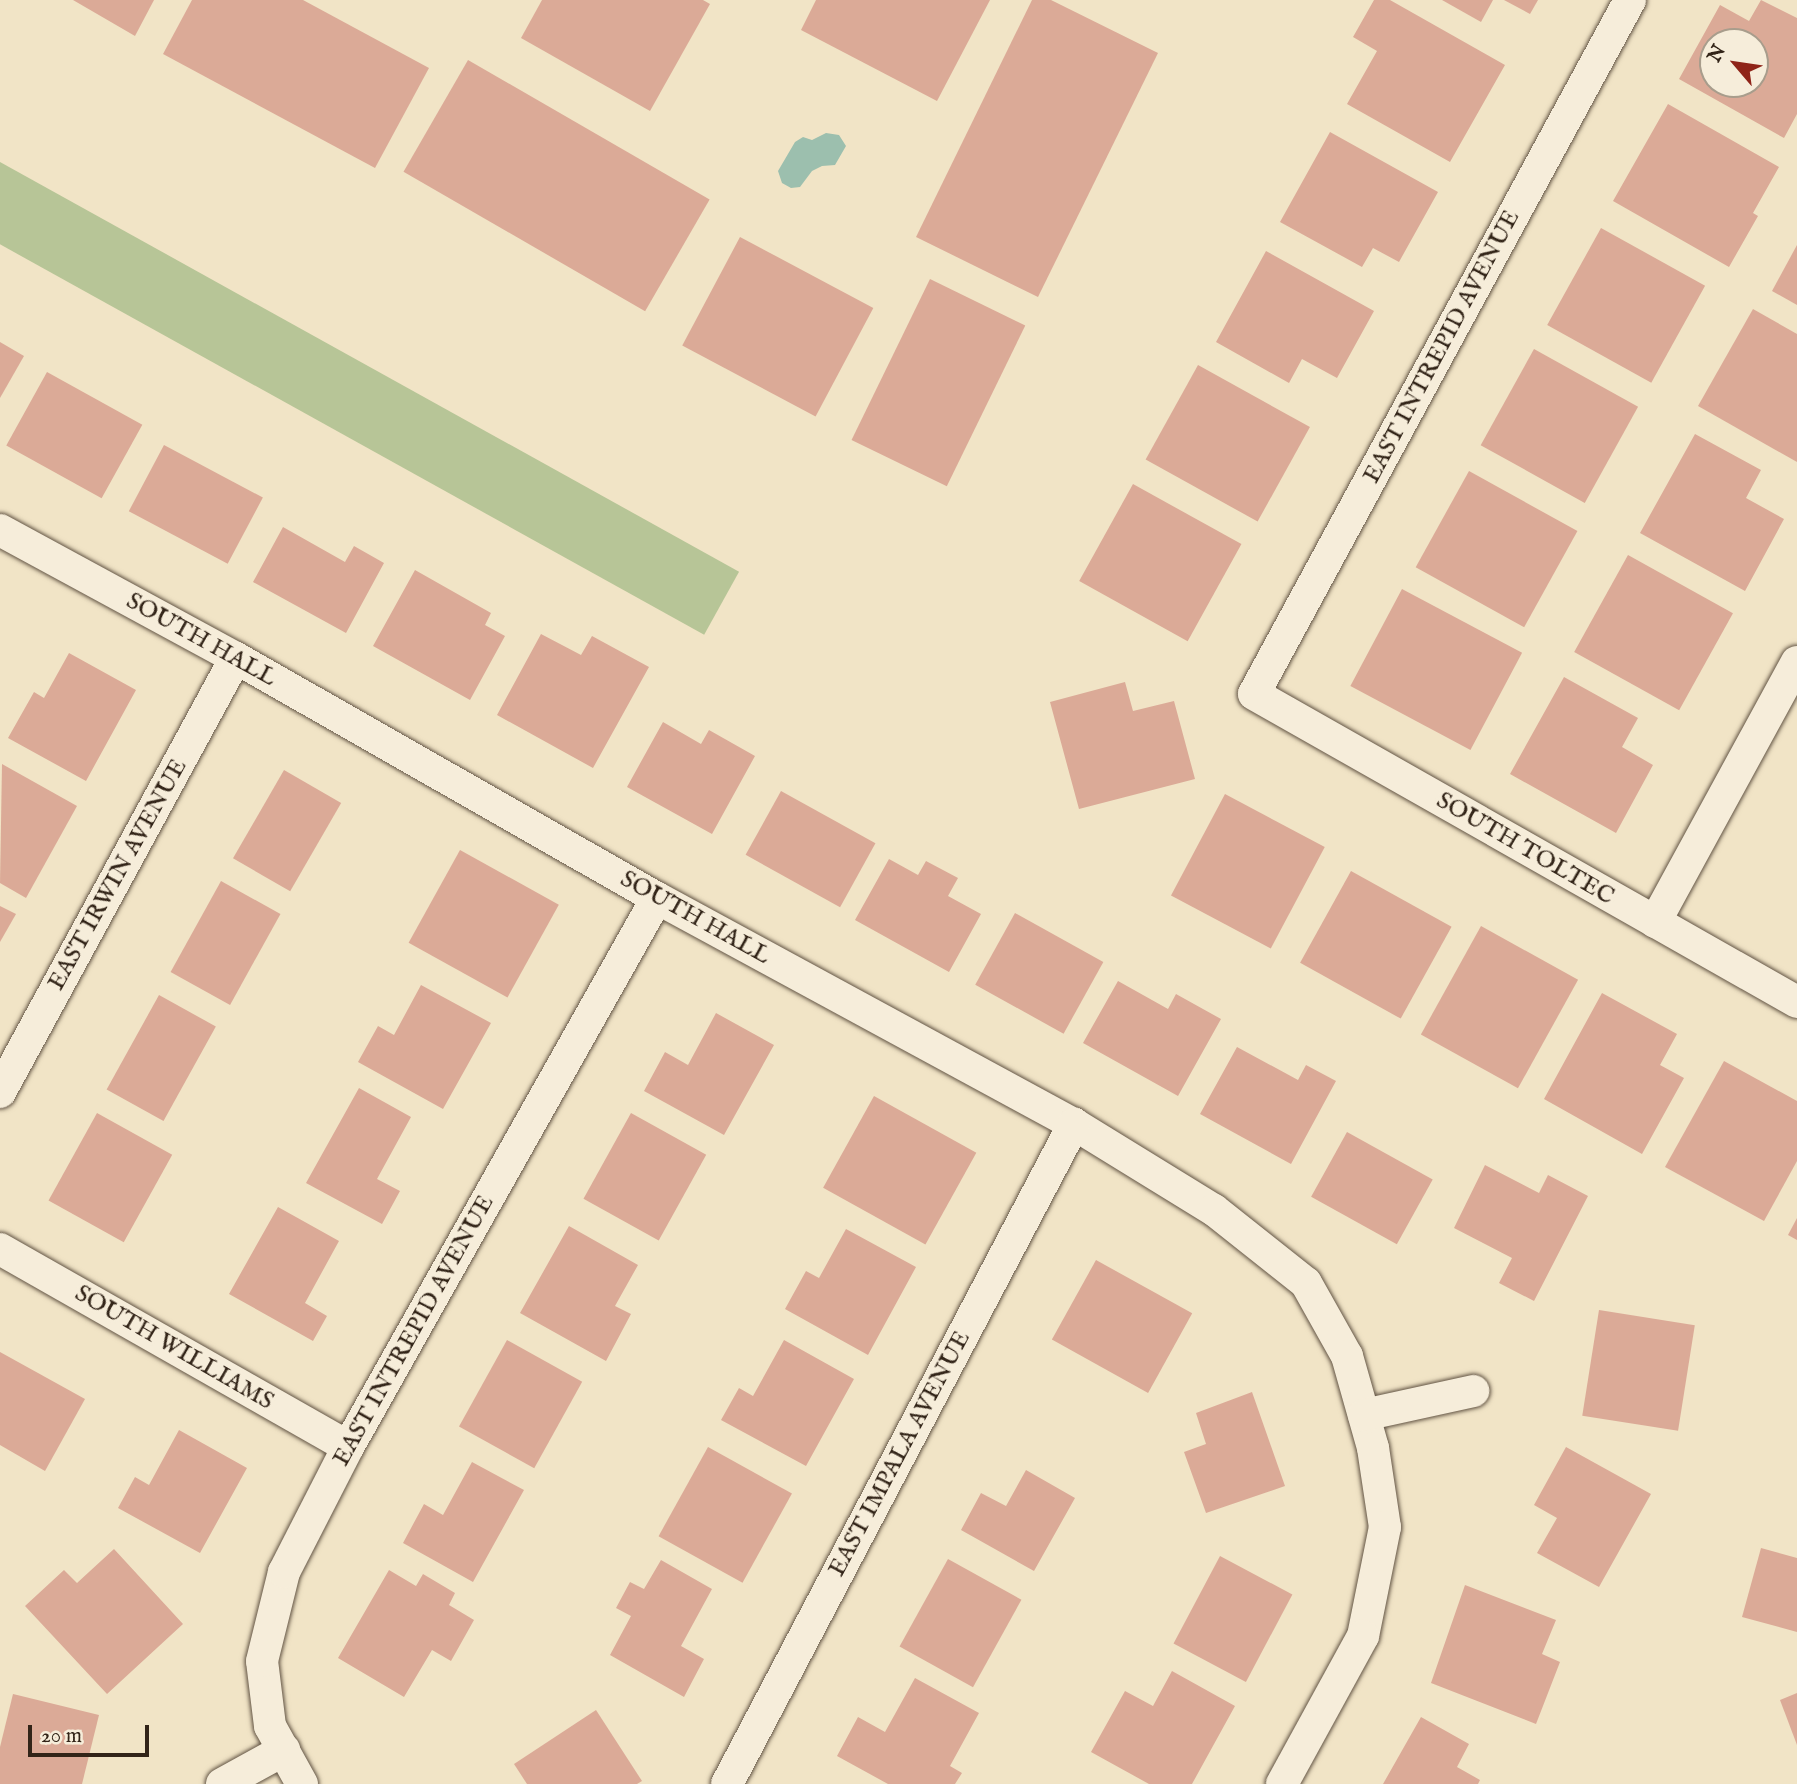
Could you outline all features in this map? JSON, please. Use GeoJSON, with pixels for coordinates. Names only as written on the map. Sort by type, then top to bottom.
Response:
{"type":"FeatureCollection","features":[{"type":"Feature","properties":{"kind":"street","name":"EAST INTREPID AVENUE"},"geometry":{"type":"LineString","coordinates":[[1254,694],[1630,0]]}},
{"type":"Feature","properties":{"kind":"street","name":"SOUTH HALL"},"geometry":{"type":"LineString","coordinates":[[0,530],[236,658],[657,898],[1074,1124],[1214,1210],[1306,1283],[1347,1356],[1373,1448],[1385,1527],[1363,1636],[1282,1784]]}},
{"type":"Feature","properties":{"kind":"street","name":"EAST IRWIN AVENUE"},"geometry":{"type":"LineString","coordinates":[[0,1092],[236,658]]}},
{"type":"Feature","properties":{"kind":"street"},"geometry":{"type":"LineString","coordinates":[[1655,922],[1797,662]]}},
{"type":"Feature","properties":{"kind":"street","name":"SOUTH TOLTEC"},"geometry":{"type":"LineString","coordinates":[[1254,694],[1797,1002]]}},
{"type":"Feature","properties":{"kind":"street","name":"EAST INTREPID AVENUE"},"geometry":{"type":"LineString","coordinates":[[302,1784],[270,1726],[262,1661],[284,1572],[348,1447],[657,898]]}},
{"type":"Feature","properties":{"kind":"street","name":"EAST IMPALA AVENUE"},"geometry":{"type":"LineString","coordinates":[[727,1784],[1074,1124]]}},
{"type":"Feature","properties":{"kind":"street","name":"SOUTH WILLIAMS"},"geometry":{"type":"LineString","coordinates":[[0,1249],[348,1447]]}},
{"type":"Feature","properties":{"kind":"street"},"geometry":{"type":"LineString","coordinates":[[1364,1415],[1473,1391]]}},
{"type":"Feature","properties":{"kind":"street"},"geometry":{"type":"LineString","coordinates":[[222,1784],[284,1750]]}},
{"type":"Feature","properties":{"kind":"shaded area"},"geometry":{"type":"Polygon","coordinates":[[[826,133],[839,135],[846,146],[835,165],[822,166],[812,171],[800,187],[791,188],[782,183],[778,171],[795,142],[803,137],[812,140],[826,133]]]}},
{"type":"Feature","properties":{"kind":"shaded area"},"geometry":{"type":"Polygon","coordinates":[[[0,162],[739,572],[704,635],[0,244],[0,162]]]}},
{"type":"Feature","properties":{"kind":"building"},"geometry":{"type":"Polygon","coordinates":[[[73,0],[154,0],[135,36],[73,0]]]}},
{"type":"Feature","properties":{"kind":"building"},"geometry":{"type":"Polygon","coordinates":[[[192,0],[303,0],[429,68],[375,168],[163,54],[192,0]]]}},
{"type":"Feature","properties":{"kind":"building"},"geometry":{"type":"Polygon","coordinates":[[[542,0],[703,0],[710,4],[650,111],[521,38],[542,0]]]}},
{"type":"Feature","properties":{"kind":"building"},"geometry":{"type":"Polygon","coordinates":[[[816,0],[990,0],[937,101],[801,30],[816,0]]]}},
{"type":"Feature","properties":{"kind":"building"},"geometry":{"type":"Polygon","coordinates":[[[1032,0],[1051,0],[1158,53],[1038,297],[916,237],[1032,0]]]}},
{"type":"Feature","properties":{"kind":"building"},"geometry":{"type":"Polygon","coordinates":[[[1374,0],[1390,0],[1505,65],[1450,162],[1347,104],[1377,51],[1353,37],[1374,0]]]}},
{"type":"Feature","properties":{"kind":"building"},"geometry":{"type":"Polygon","coordinates":[[[1442,0],[1493,0],[1481,22],[1442,0]]]}},
{"type":"Feature","properties":{"kind":"building"},"geometry":{"type":"Polygon","coordinates":[[[1504,0],[1538,0],[1530,14],[1504,0]]]}},
{"type":"Feature","properties":{"kind":"building"},"geometry":{"type":"Polygon","coordinates":[[[1761,0],[1797,18],[1797,114],[1784,138],[1713,98],[1769,98],[1769,28],[1707,28],[1720,5],[1749,21],[1761,0]]]}},
{"type":"Feature","properties":{"kind":"building"},"geometry":{"type":"Polygon","coordinates":[[[1699,43],[1699,90],[1679,79],[1699,43]]]}},
{"type":"Feature","properties":{"kind":"building"},"geometry":{"type":"Polygon","coordinates":[[[468,60],[710,199],[645,311],[404,172],[468,60]]]}},
{"type":"Feature","properties":{"kind":"building"},"geometry":{"type":"Polygon","coordinates":[[[1668,104],[1779,167],[1753,213],[1758,216],[1729,267],[1613,201],[1668,104]]]}},
{"type":"Feature","properties":{"kind":"building"},"geometry":{"type":"Polygon","coordinates":[[[1330,132],[1438,192],[1399,262],[1373,248],[1362,267],[1280,222],[1330,132]]]}},
{"type":"Feature","properties":{"kind":"building"},"geometry":{"type":"Polygon","coordinates":[[[1601,228],[1705,286],[1651,383],[1547,325],[1601,228]]]}},
{"type":"Feature","properties":{"kind":"building"},"geometry":{"type":"Polygon","coordinates":[[[740,237],[873,308],[816,416],[682,346],[740,237]]]}},
{"type":"Feature","properties":{"kind":"building"},"geometry":{"type":"Polygon","coordinates":[[[1797,245],[1797,305],[1772,291],[1797,245]]]}},
{"type":"Feature","properties":{"kind":"building"},"geometry":{"type":"Polygon","coordinates":[[[1266,251],[1374,311],[1337,378],[1302,359],[1289,383],[1216,342],[1266,251]]]}},
{"type":"Feature","properties":{"kind":"building"},"geometry":{"type":"Polygon","coordinates":[[[930,279],[1025,325],[947,486],[852,440],[930,279]]]}},
{"type":"Feature","properties":{"kind":"building"},"geometry":{"type":"Polygon","coordinates":[[[1753,309],[1797,334],[1797,462],[1698,406],[1753,309]]]}},
{"type":"Feature","properties":{"kind":"building"},"geometry":{"type":"Polygon","coordinates":[[[0,342],[24,356],[0,398],[0,342]]]}},
{"type":"Feature","properties":{"kind":"building"},"geometry":{"type":"Polygon","coordinates":[[[1534,349],[1638,407],[1585,503],[1481,445],[1534,349]]]}},
{"type":"Feature","properties":{"kind":"building"},"geometry":{"type":"Polygon","coordinates":[[[1198,365],[1310,427],[1258,522],[1146,459],[1198,365]]]}},
{"type":"Feature","properties":{"kind":"building"},"geometry":{"type":"Polygon","coordinates":[[[47,372],[142,425],[102,498],[6,445],[47,372]]]}},
{"type":"Feature","properties":{"kind":"building"},"geometry":{"type":"Polygon","coordinates":[[[1695,434],[1761,470],[1746,498],[1784,519],[1745,591],[1640,533],[1695,434]]]}},
{"type":"Feature","properties":{"kind":"building"},"geometry":{"type":"Polygon","coordinates":[[[164,445],[263,498],[228,564],[129,511],[164,445]]]}},
{"type":"Feature","properties":{"kind":"building"},"geometry":{"type":"Polygon","coordinates":[[[1469,471],[1577,531],[1524,627],[1416,567],[1469,471]]]}},
{"type":"Feature","properties":{"kind":"building"},"geometry":{"type":"Polygon","coordinates":[[[1133,484],[1241,544],[1188,641],[1079,581],[1133,484]]]}},
{"type":"Feature","properties":{"kind":"building"},"geometry":{"type":"Polygon","coordinates":[[[283,527],[345,562],[354,546],[384,563],[346,633],[253,582],[283,527]]]}},
{"type":"Feature","properties":{"kind":"building"},"geometry":{"type":"Polygon","coordinates":[[[1628,555],[1733,613],[1679,710],[1574,652],[1628,555]]]}},
{"type":"Feature","properties":{"kind":"building"},"geometry":{"type":"Polygon","coordinates":[[[415,570],[491,613],[485,625],[505,636],[470,700],[373,646],[415,570]]]}},
{"type":"Feature","properties":{"kind":"building"},"geometry":{"type":"Polygon","coordinates":[[[1402,589],[1522,653],[1470,750],[1350,686],[1402,589]]]}},
{"type":"Feature","properties":{"kind":"building"},"geometry":{"type":"Polygon","coordinates":[[[541,634],[581,655],[592,636],[649,667],[593,768],[497,715],[541,634]]]}},
{"type":"Feature","properties":{"kind":"building"},"geometry":{"type":"Polygon","coordinates":[[[69,653],[136,690],[86,781],[8,738],[34,692],[44,698],[69,653]]]}},
{"type":"Feature","properties":{"kind":"building"},"geometry":{"type":"Polygon","coordinates":[[[1564,677],[1638,718],[1622,747],[1653,765],[1616,833],[1510,774],[1564,677]]]}},
{"type":"Feature","properties":{"kind":"building"},"geometry":{"type":"Polygon","coordinates":[[[1125,682],[1133,711],[1174,701],[1195,779],[1079,809],[1050,702],[1125,682]]]}},
{"type":"Feature","properties":{"kind":"building"},"geometry":{"type":"Polygon","coordinates":[[[663,722],[701,744],[709,730],[755,756],[712,834],[627,787],[663,722]]]}},
{"type":"Feature","properties":{"kind":"building"},"geometry":{"type":"Polygon","coordinates":[[[2,764],[77,806],[26,898],[0,883],[2,764]]]}},
{"type":"Feature","properties":{"kind":"building"},"geometry":{"type":"Polygon","coordinates":[[[284,770],[341,803],[290,891],[233,858],[284,770]]]}},
{"type":"Feature","properties":{"kind":"building"},"geometry":{"type":"Polygon","coordinates":[[[781,791],[875,843],[840,907],[746,855],[781,791]]]}},
{"type":"Feature","properties":{"kind":"building"},"geometry":{"type":"Polygon","coordinates":[[[1225,794],[1325,847],[1271,949],[1171,896],[1225,794]]]}},
{"type":"Feature","properties":{"kind":"building"},"geometry":{"type":"Polygon","coordinates":[[[460,850],[559,905],[507,997],[409,943],[460,850]]]}},
{"type":"Feature","properties":{"kind":"building"},"geometry":{"type":"Polygon","coordinates":[[[889,859],[918,875],[926,861],[958,878],[948,896],[981,914],[949,972],[855,920],[889,859]]]}},
{"type":"Feature","properties":{"kind":"building"},"geometry":{"type":"Polygon","coordinates":[[[1351,871],[1452,927],[1401,1019],[1300,963],[1351,871]]]}},
{"type":"Feature","properties":{"kind":"building"},"geometry":{"type":"Polygon","coordinates":[[[221,881],[280,914],[230,1005],[171,972],[221,881]]]}},
{"type":"Feature","properties":{"kind":"building"},"geometry":{"type":"Polygon","coordinates":[[[0,906],[16,914],[0,942],[0,906]]]}},
{"type":"Feature","properties":{"kind":"building"},"geometry":{"type":"Polygon","coordinates":[[[1015,913],[1103,962],[1064,1034],[975,985],[1015,913]]]}},
{"type":"Feature","properties":{"kind":"building"},"geometry":{"type":"Polygon","coordinates":[[[1481,926],[1578,980],[1518,1088],[1421,1034],[1481,926]]]}},
{"type":"Feature","properties":{"kind":"building"},"geometry":{"type":"Polygon","coordinates":[[[1118,981],[1168,1009],[1176,994],[1221,1019],[1178,1096],[1083,1043],[1118,981]]]}},
{"type":"Feature","properties":{"kind":"building"},"geometry":{"type":"Polygon","coordinates":[[[421,985],[491,1023],[443,1109],[358,1062],[378,1026],[394,1035],[421,985]]]}},
{"type":"Feature","properties":{"kind":"building"},"geometry":{"type":"Polygon","coordinates":[[[1602,993],[1677,1034],[1660,1065],[1684,1078],[1642,1154],[1544,1099],[1602,993]]]}},
{"type":"Feature","properties":{"kind":"building"},"geometry":{"type":"Polygon","coordinates":[[[159,995],[216,1027],[163,1121],[107,1089],[159,995]]]}},
{"type":"Feature","properties":{"kind":"building"},"geometry":{"type":"Polygon","coordinates":[[[716,1013],[774,1045],[724,1135],[644,1091],[665,1052],[688,1065],[716,1013]]]}},
{"type":"Feature","properties":{"kind":"building"},"geometry":{"type":"Polygon","coordinates":[[[1237,1047],[1298,1080],[1306,1065],[1336,1081],[1291,1164],[1200,1114],[1237,1047]]]}},
{"type":"Feature","properties":{"kind":"building"},"geometry":{"type":"Polygon","coordinates":[[[1724,1061],[1797,1101],[1797,1161],[1764,1221],[1665,1167],[1724,1061]]]}},
{"type":"Feature","properties":{"kind":"building"},"geometry":{"type":"Polygon","coordinates":[[[359,1088],[411,1117],[377,1179],[400,1191],[382,1224],[306,1183],[359,1088]]]}},
{"type":"Feature","properties":{"kind":"building"},"geometry":{"type":"Polygon","coordinates":[[[874,1096],[976,1153],[925,1245],[823,1188],[874,1096]]]}},
{"type":"Feature","properties":{"kind":"building"},"geometry":{"type":"Polygon","coordinates":[[[97,1113],[172,1155],[124,1242],[49,1200],[97,1113]]]}},
{"type":"Feature","properties":{"kind":"building"},"geometry":{"type":"Polygon","coordinates":[[[631,1113],[706,1155],[659,1240],[583,1199],[631,1113]]]}},
{"type":"Feature","properties":{"kind":"building"},"geometry":{"type":"Polygon","coordinates":[[[1347,1132],[1433,1180],[1397,1244],[1311,1197],[1347,1132]]]}},
{"type":"Feature","properties":{"kind":"building"},"geometry":{"type":"Polygon","coordinates":[[[1485,1165],[1539,1193],[1548,1175],[1588,1196],[1534,1301],[1499,1283],[1512,1258],[1454,1228],[1485,1165]]]}},
{"type":"Feature","properties":{"kind":"building"},"geometry":{"type":"Polygon","coordinates":[[[278,1207],[339,1241],[305,1303],[327,1316],[313,1341],[229,1294],[278,1207]]]}},
{"type":"Feature","properties":{"kind":"building"},"geometry":{"type":"Polygon","coordinates":[[[1797,1218],[1797,1240],[1788,1235],[1797,1218]]]}},
{"type":"Feature","properties":{"kind":"building"},"geometry":{"type":"Polygon","coordinates":[[[569,1226],[638,1265],[615,1306],[631,1314],[606,1361],[520,1313],[569,1226]]]}},
{"type":"Feature","properties":{"kind":"building"},"geometry":{"type":"Polygon","coordinates":[[[846,1229],[916,1267],[868,1355],[785,1309],[806,1271],[819,1278],[846,1229]]]}},
{"type":"Feature","properties":{"kind":"building"},"geometry":{"type":"Polygon","coordinates":[[[1096,1260],[1192,1313],[1148,1393],[1052,1340],[1096,1260]]]}},
{"type":"Feature","properties":{"kind":"building"},"geometry":{"type":"Polygon","coordinates":[[[1599,1310],[1695,1325],[1678,1431],[1582,1416],[1599,1310]]]}},
{"type":"Feature","properties":{"kind":"building"},"geometry":{"type":"Polygon","coordinates":[[[507,1340],[582,1382],[534,1468],[459,1427],[507,1340]]]}},
{"type":"Feature","properties":{"kind":"building"},"geometry":{"type":"Polygon","coordinates":[[[784,1340],[854,1379],[806,1466],[721,1420],[739,1388],[753,1396],[784,1340]]]}},
{"type":"Feature","properties":{"kind":"building"},"geometry":{"type":"Polygon","coordinates":[[[0,1352],[85,1399],[45,1471],[0,1445],[0,1352]]]}},
{"type":"Feature","properties":{"kind":"building"},"geometry":{"type":"Polygon","coordinates":[[[1252,1392],[1285,1486],[1206,1513],[1184,1452],[1206,1444],[1196,1413],[1252,1392]]]}},
{"type":"Feature","properties":{"kind":"building"},"geometry":{"type":"Polygon","coordinates":[[[179,1430],[247,1468],[200,1553],[118,1508],[135,1477],[149,1485],[179,1430]]]}},
{"type":"Feature","properties":{"kind":"building"},"geometry":{"type":"Polygon","coordinates":[[[708,1447],[792,1494],[743,1583],[659,1536],[708,1447]]]}},
{"type":"Feature","properties":{"kind":"building"},"geometry":{"type":"Polygon","coordinates":[[[1566,1447],[1651,1494],[1599,1587],[1537,1553],[1557,1518],[1534,1505],[1566,1447]]]}},
{"type":"Feature","properties":{"kind":"building"},"geometry":{"type":"Polygon","coordinates":[[[472,1462],[524,1490],[473,1582],[403,1543],[424,1504],[443,1515],[472,1462]]]}},
{"type":"Feature","properties":{"kind":"building"},"geometry":{"type":"Polygon","coordinates":[[[1026,1470],[1075,1498],[1034,1571],[961,1530],[981,1493],[1006,1506],[1026,1470]]]}},
{"type":"Feature","properties":{"kind":"building"},"geometry":{"type":"Polygon","coordinates":[[[1761,1548],[1797,1558],[1797,1632],[1742,1617],[1761,1548]]]}},
{"type":"Feature","properties":{"kind":"building"},"geometry":{"type":"Polygon","coordinates":[[[114,1549],[183,1624],[107,1694],[25,1606],[64,1570],[77,1583],[114,1549]]]}},
{"type":"Feature","properties":{"kind":"building"},"geometry":{"type":"Polygon","coordinates":[[[1220,1556],[1292,1594],[1246,1682],[1174,1643],[1220,1556]]]}},
{"type":"Feature","properties":{"kind":"building"},"geometry":{"type":"Polygon","coordinates":[[[948,1559],[1021,1600],[973,1687],[900,1646],[948,1559]]]}},
{"type":"Feature","properties":{"kind":"building"},"geometry":{"type":"Polygon","coordinates":[[[661,1560],[712,1589],[681,1646],[704,1659],[684,1697],[610,1655],[631,1616],[616,1608],[630,1582],[644,1589],[661,1560]]]}},
{"type":"Feature","properties":{"kind":"building"},"geometry":{"type":"Polygon","coordinates":[[[389,1570],[416,1586],[423,1574],[455,1593],[449,1605],[474,1620],[451,1661],[432,1650],[404,1697],[338,1658],[389,1570]]]}},
{"type":"Feature","properties":{"kind":"building"},"geometry":{"type":"Polygon","coordinates":[[[1465,1585],[1556,1620],[1542,1654],[1560,1662],[1536,1724],[1431,1683],[1465,1585]]]}},
{"type":"Feature","properties":{"kind":"building"},"geometry":{"type":"Polygon","coordinates":[[[1172,1671],[1235,1706],[1192,1784],[1149,1784],[1091,1752],[1125,1691],[1153,1706],[1172,1671]]]}},
{"type":"Feature","properties":{"kind":"building"},"geometry":{"type":"Polygon","coordinates":[[[915,1678],[979,1713],[950,1766],[962,1773],[955,1784],[888,1784],[837,1756],[858,1717],[885,1732],[915,1678]]]}},
{"type":"Feature","properties":{"kind":"building"},"geometry":{"type":"Polygon","coordinates":[[[1797,1693],[1797,1745],[1780,1700],[1797,1693]]]}},
{"type":"Feature","properties":{"kind":"building"},"geometry":{"type":"Polygon","coordinates":[[[13,1694],[99,1715],[82,1784],[0,1784],[0,1747],[13,1694]]]}},
{"type":"Feature","properties":{"kind":"building"},"geometry":{"type":"Polygon","coordinates":[[[596,1710],[642,1781],[637,1784],[527,1784],[514,1764],[596,1710]]]}},
{"type":"Feature","properties":{"kind":"building"},"geometry":{"type":"Polygon","coordinates":[[[1421,1717],[1469,1744],[1457,1767],[1480,1780],[1478,1784],[1383,1784],[1421,1717]]]}}]}
